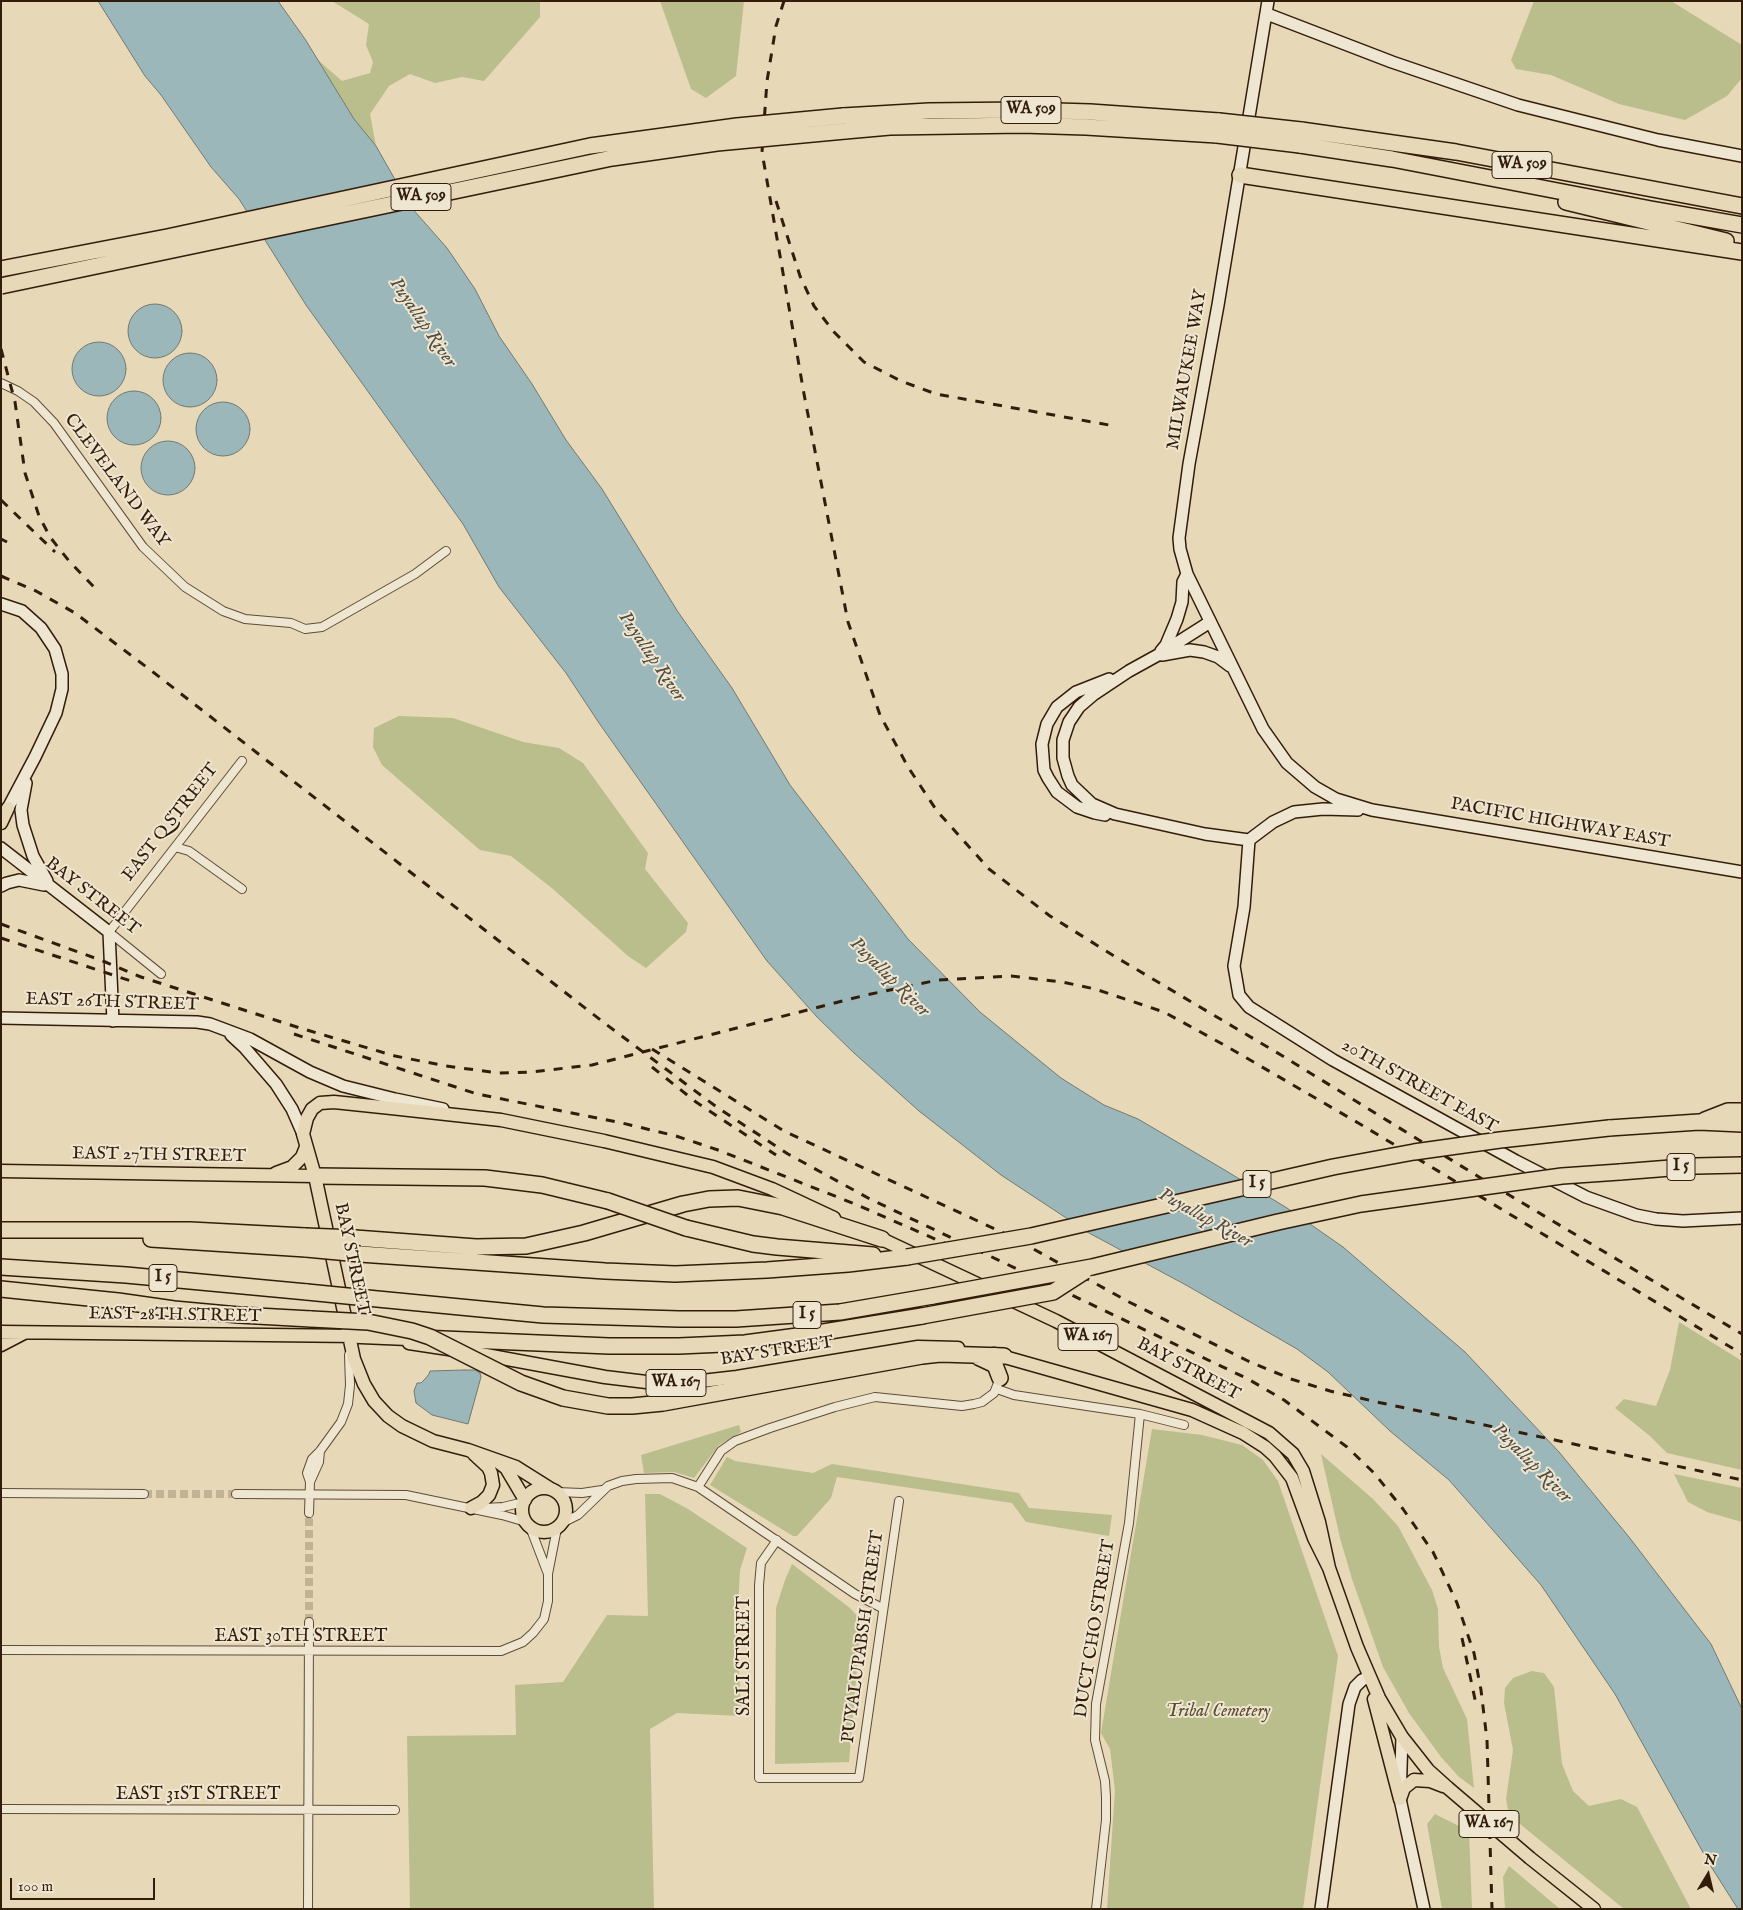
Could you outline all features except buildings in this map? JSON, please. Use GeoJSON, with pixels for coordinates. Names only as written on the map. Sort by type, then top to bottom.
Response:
{"type":"FeatureCollection","features":[{"type":"Feature","properties":{"kind":"highway","name":"WA 509"},"geometry":{"type":"LineString","coordinates":[[1,286],[612,158],[929,111],[1023,110],[1090,112],[1300,138],[1456,152],[1742,206]]}},
{"type":"Feature","properties":{"kind":"highway","name":"WA 509"},"geometry":{"type":"LineString","coordinates":[[1,269],[176,235],[590,146],[737,126],[844,124]]}},
{"type":"Feature","properties":{"kind":"highway","name":"WA 509"},"geometry":{"type":"LineString","coordinates":[[1300,138],[1392,159],[1742,225]]}},
{"type":"Feature","properties":{"kind":"highway"},"geometry":{"type":"LineString","coordinates":[[1392,159],[1742,244]]}},
{"type":"Feature","properties":{"kind":"highway"},"geometry":{"type":"LineString","coordinates":[[1240,175],[1742,252]]}},
{"type":"Feature","properties":{"kind":"highway"},"geometry":{"type":"LineString","coordinates":[[1606,181],[1742,200]]}},
{"type":"Feature","properties":{"kind":"highway"},"geometry":{"type":"LineString","coordinates":[[1699,1122],[1728,1111],[1742,1111]]}},
{"type":"Feature","properties":{"kind":"highway","name":"I 5"},"geometry":{"type":"LineString","coordinates":[[305,1242],[360,1254],[675,1274],[848,1264],[907,1257],[1031,1236],[1333,1167],[1414,1152],[1609,1128],[1699,1122],[1742,1124]]}},
{"type":"Feature","properties":{"kind":"highway","name":"I 5"},"geometry":{"type":"LineString","coordinates":[[1,1267],[126,1275],[543,1315],[680,1320],[746,1318],[840,1312],[1092,1267],[1269,1224],[1361,1204],[1553,1177],[1696,1166],[1742,1165]]}},
{"type":"Feature","properties":{"kind":"highway"},"geometry":{"type":"LineString","coordinates":[[315,1176],[484,1178],[542,1185],[608,1201],[686,1228],[753,1244],[907,1257]]}},
{"type":"Feature","properties":{"kind":"highway"},"geometry":{"type":"LineString","coordinates":[[1,1230],[190,1230],[305,1242],[355,1238],[476,1247],[526,1246],[584,1233],[683,1204],[709,1199],[738,1198],[783,1207],[882,1239]]}},
{"type":"Feature","properties":{"kind":"highway"},"geometry":{"type":"LineString","coordinates":[[349,1335],[609,1346],[679,1346],[745,1343],[922,1316],[1053,1292],[1092,1267]]}},
{"type":"Feature","properties":{"kind":"highway"},"geometry":{"type":"LineString","coordinates":[[1,1289],[240,1315],[368,1322],[412,1331],[438,1341],[521,1383],[563,1398],[608,1406],[663,1403],[915,1357],[940,1354],[1004,1356]]}},
{"type":"Feature","properties":{"kind":"highway"},"geometry":{"type":"LineString","coordinates":[[967,1354],[992,1362],[997,1368],[999,1384]]}},
{"type":"Feature","properties":{"kind":"main road"},"geometry":{"type":"LineString","coordinates":[[1,823],[8,808]]}},
{"type":"Feature","properties":{"kind":"main road","name":"BAY STREET"},"geometry":{"type":"LineString","coordinates":[[1329,1568],[1320,1522],[1303,1471],[1293,1454],[1270,1433],[1056,1321],[772,1189],[713,1167],[646,1150],[501,1120],[334,1102],[320,1103],[309,1113],[303,1134],[315,1176],[349,1335],[475,1353],[605,1377],[663,1384],[728,1378],[918,1347],[935,1346],[976,1350],[1004,1356],[1173,1403],[1209,1417],[1254,1439],[1275,1456],[1289,1472],[1314,1538],[1329,1568],[1369,1677]]}},
{"type":"Feature","properties":{"kind":"main road"},"geometry":{"type":"LineString","coordinates":[[266,1176],[292,1167],[302,1156],[306,1147]]}},
{"type":"Feature","properties":{"kind":"main road","name":"EAST 27TH STREET"},"geometry":{"type":"LineString","coordinates":[[1,1171],[315,1176]]}},
{"type":"Feature","properties":{"kind":"main road","name":"EAST 28TH STREET"},"geometry":{"type":"LineString","coordinates":[[1,1332],[349,1335]]}},
{"type":"Feature","properties":{"kind":"main road"},"geometry":{"type":"LineString","coordinates":[[1,1345],[26,1332]]}},
{"type":"Feature","properties":{"kind":"main road"},"geometry":{"type":"LineString","coordinates":[[349,1335],[354,1359],[364,1384],[374,1401],[388,1416],[418,1435],[516,1467],[554,1490],[562,1497],[566,1510],[559,1526],[544,1532],[528,1525],[522,1509],[524,1501],[532,1492],[538,1489],[554,1490]]}},
{"type":"Feature","properties":{"kind":"main road"},"geometry":{"type":"LineString","coordinates":[[999,1384],[1009,1367],[1026,1362]]}},
{"type":"Feature","properties":{"kind":"main road"},"geometry":{"type":"LineString","coordinates":[[468,1450],[480,1458],[488,1467],[493,1480],[489,1496],[471,1508]]}},
{"type":"Feature","properties":{"kind":"main road"},"geometry":{"type":"LineString","coordinates":[[497,1460],[506,1468],[524,1501]]}},
{"type":"Feature","properties":{"kind":"main road"},"geometry":{"type":"LineString","coordinates":[[1369,1677],[1400,1799]]}},
{"type":"Feature","properties":{"kind":"main road","name":"WA 167"},"geometry":{"type":"LineString","coordinates":[[1369,1677],[1402,1737],[1428,1770],[1530,1858],[1594,1909]]}},
{"type":"Feature","properties":{"kind":"main road"},"geometry":{"type":"LineString","coordinates":[[1400,1799],[1404,1788],[1414,1780],[1430,1781],[1448,1788]]}},
{"type":"Feature","properties":{"kind":"street","name":"MILWAUKEE WAY"},"geometry":{"type":"LineString","coordinates":[[1268,1],[1180,526],[1180,549],[1187,574],[1233,669],[1263,729],[1287,763],[1315,787],[1336,799],[1372,810]]}},
{"type":"Feature","properties":{"kind":"street"},"geometry":{"type":"LineString","coordinates":[[1267,14],[1392,62],[1518,105],[1658,140],[1742,156]]}},
{"type":"Feature","properties":{"kind":"street","name":"CLEVELAND WAY"},"geometry":{"type":"LineString","coordinates":[[1,383],[29,398],[54,423],[150,554],[185,587],[205,601],[231,614],[246,619],[292,623],[305,629],[322,627],[415,574],[446,551]]}},
{"type":"Feature","properties":{"kind":"street"},"geometry":{"type":"LineString","coordinates":[[1158,655],[1166,645],[1177,619],[1182,602],[1183,582],[1187,574]]}},
{"type":"Feature","properties":{"kind":"street"},"geometry":{"type":"LineString","coordinates":[[1,604],[22,612],[41,628],[55,649],[60,663],[62,689],[60,702],[35,757],[8,808]]}},
{"type":"Feature","properties":{"kind":"street"},"geometry":{"type":"LineString","coordinates":[[1210,622],[1129,671],[1093,695],[1079,707],[1069,722],[1063,740],[1063,758],[1072,784],[1092,804],[1115,814],[1205,834],[1249,840],[1273,822],[1294,812],[1372,810]]}},
{"type":"Feature","properties":{"kind":"street"},"geometry":{"type":"LineString","coordinates":[[1158,655],[1190,650],[1204,652],[1218,657],[1233,669]]}},
{"type":"Feature","properties":{"kind":"street"},"geometry":{"type":"LineString","coordinates":[[1115,814],[1105,815],[1086,811],[1063,798],[1048,778],[1042,761],[1042,744],[1046,724],[1051,715],[1065,700],[1076,692],[1129,671]]}},
{"type":"Feature","properties":{"kind":"street"},"geometry":{"type":"LineString","coordinates":[[35,757],[21,810],[23,825],[33,856],[50,887]]}},
{"type":"Feature","properties":{"kind":"street","name":"EAST Q STREET"},"geometry":{"type":"LineString","coordinates":[[108,932],[242,761]]}},
{"type":"Feature","properties":{"kind":"street","name":"PACIFIC HIGHWAY EAST"},"geometry":{"type":"LineString","coordinates":[[1372,810],[1742,872]]}},
{"type":"Feature","properties":{"kind":"street","name":"20TH STREET EAST"},"geometry":{"type":"LineString","coordinates":[[1249,840],[1244,907],[1234,966],[1239,995],[1249,1008],[1333,1060],[1516,1161],[1586,1197],[1636,1215],[1656,1219],[1683,1221],[1742,1218]]}},
{"type":"Feature","properties":{"kind":"street"},"geometry":{"type":"LineString","coordinates":[[175,847],[189,851],[242,889]]}},
{"type":"Feature","properties":{"kind":"street","name":"BAY STREET"},"geometry":{"type":"LineString","coordinates":[[1,848],[161,974]]}},
{"type":"Feature","properties":{"kind":"street"},"geometry":{"type":"LineString","coordinates":[[1,886],[19,880],[50,887]]}},
{"type":"Feature","properties":{"kind":"street"},"geometry":{"type":"LineString","coordinates":[[108,932],[113,1021]]}},
{"type":"Feature","properties":{"kind":"street","name":"EAST 26TH STREET"},"geometry":{"type":"LineString","coordinates":[[1,1018],[197,1022],[222,1027]]}},
{"type":"Feature","properties":{"kind":"street","name":"BAY STREET"},"geometry":{"type":"LineString","coordinates":[[222,1027],[250,1039],[310,1072],[343,1086],[395,1100],[501,1120]]}},
{"type":"Feature","properties":{"kind":"street","name":"BAY STREET"},"geometry":{"type":"LineString","coordinates":[[222,1027],[244,1047],[276,1084],[288,1102],[303,1134]]}},
{"type":"Feature","properties":{"kind":"street"},"geometry":{"type":"LineString","coordinates":[[309,1513],[310,1482],[319,1462],[320,1452],[341,1422],[348,1404],[350,1385],[349,1335]]}},
{"type":"Feature","properties":{"kind":"street"},"geometry":{"type":"LineString","coordinates":[[698,1487],[721,1451],[735,1441],[788,1422],[865,1399],[875,1398],[967,1405],[982,1402],[999,1384],[1014,1395],[1140,1414],[1184,1424]]}},
{"type":"Feature","properties":{"kind":"street","name":"DUCT CHO STREET"},"geometry":{"type":"LineString","coordinates":[[1096,1909],[1106,1820],[1105,1781],[1095,1740],[1096,1704],[1130,1523],[1140,1414]]}},
{"type":"Feature","properties":{"kind":"street"},"geometry":{"type":"LineString","coordinates":[[554,1490],[582,1493],[602,1490],[622,1481],[649,1478],[672,1478],[698,1487],[855,1594],[882,1608]]}},
{"type":"Feature","properties":{"kind":"street"},"geometry":{"type":"LineString","coordinates":[[559,1526],[578,1515],[602,1490]]}},
{"type":"Feature","properties":{"kind":"street"},"geometry":{"type":"LineString","coordinates":[[1,1494],[144,1494]]}},
{"type":"Feature","properties":{"kind":"street"},"geometry":{"type":"LineString","coordinates":[[236,1494],[406,1495],[471,1508],[528,1525]]}},
{"type":"Feature","properties":{"kind":"street"},"geometry":{"type":"LineString","coordinates":[[471,1508],[503,1507],[524,1501]]}},
{"type":"Feature","properties":{"kind":"street","name":"PUYALUPABSH STREET"},"geometry":{"type":"LineString","coordinates":[[859,1778],[874,1682],[882,1608],[899,1501]]}},
{"type":"Feature","properties":{"kind":"street","name":"EAST 30TH STREET"},"geometry":{"type":"LineString","coordinates":[[528,1525],[548,1574]]}},
{"type":"Feature","properties":{"kind":"street","name":"EAST 30TH STREET"},"geometry":{"type":"LineString","coordinates":[[1,1650],[502,1651],[523,1642],[544,1619],[548,1601],[548,1574],[559,1526]]}},
{"type":"Feature","properties":{"kind":"street","name":"SALI STREET"},"geometry":{"type":"LineString","coordinates":[[777,1540],[761,1563],[759,1778],[859,1778]]}},
{"type":"Feature","properties":{"kind":"street"},"geometry":{"type":"LineString","coordinates":[[308,1622],[308,1909]]}},
{"type":"Feature","properties":{"kind":"street"},"geometry":{"type":"LineString","coordinates":[[1321,1909],[1349,1704],[1355,1687],[1362,1680],[1369,1677]]}},
{"type":"Feature","properties":{"kind":"street"},"geometry":{"type":"LineString","coordinates":[[1402,1737],[1400,1799],[1424,1909]]}},
{"type":"Feature","properties":{"kind":"street","name":"EAST 31ST STREET"},"geometry":{"type":"LineString","coordinates":[[1,1809],[395,1810]]}},
{"type":"Feature","properties":{"kind":"green space"},"geometry":{"type":"Polygon","coordinates":[[[332,1],[540,1],[540,17],[484,81],[462,77],[435,83],[410,74],[389,86],[370,114],[376,146],[354,119],[318,60],[342,81],[370,73],[373,62],[366,45],[369,24],[332,1]]]}},
{"type":"Feature","properties":{"kind":"green space"},"geometry":{"type":"Polygon","coordinates":[[[660,1],[744,1],[736,76],[706,98],[691,89],[660,1]]]}},
{"type":"Feature","properties":{"kind":"green space"},"geometry":{"type":"Polygon","coordinates":[[[1534,1],[1671,1],[1742,45],[1742,78],[1727,96],[1685,120],[1619,104],[1551,75],[1516,69],[1511,60],[1534,1]]]}},
{"type":"Feature","properties":{"kind":"green space"},"geometry":{"type":"Polygon","coordinates":[[[399,716],[453,718],[523,742],[559,748],[583,763],[648,853],[645,869],[688,923],[686,932],[646,968],[628,956],[553,889],[511,856],[480,850],[382,765],[373,747],[374,728],[399,716]]]}},
{"type":"Feature","properties":{"kind":"green space"},"geometry":{"type":"Polygon","coordinates":[[[1679,1322],[1742,1361],[1742,1470],[1667,1453],[1650,1436],[1615,1408],[1624,1399],[1656,1406],[1670,1370],[1679,1322]]]}},
{"type":"Feature","properties":{"kind":"green space"},"geometry":{"type":"Polygon","coordinates":[[[739,1425],[741,1432],[719,1445],[694,1478],[674,1472],[644,1473],[641,1455],[739,1425]]]}},
{"type":"Feature","properties":{"kind":"green space","name":"Tribal Cemetery"},"geometry":{"type":"Polygon","coordinates":[[[1152,1429],[1202,1435],[1242,1445],[1263,1460],[1278,1481],[1338,1656],[1303,1909],[1107,1909],[1115,1790],[1110,1749],[1101,1733],[1152,1429]]]}},
{"type":"Feature","properties":{"kind":"green space"},"geometry":{"type":"Polygon","coordinates":[[[1321,1454],[1373,1499],[1398,1526],[1432,1590],[1438,1609],[1439,1647],[1443,1668],[1467,1719],[1474,1788],[1459,1777],[1441,1757],[1409,1713],[1383,1667],[1352,1579],[1340,1538],[1321,1454]]]}},
{"type":"Feature","properties":{"kind":"green space"},"geometry":{"type":"Polygon","coordinates":[[[727,1457],[735,1461],[813,1473],[832,1464],[1019,1493],[1029,1508],[1112,1515],[1109,1536],[1026,1522],[1012,1503],[837,1477],[831,1498],[797,1536],[793,1536],[710,1485],[727,1457]]]}},
{"type":"Feature","properties":{"kind":"green space"},"geometry":{"type":"Polygon","coordinates":[[[1674,1474],[1742,1488],[1742,1522],[1707,1512],[1688,1502],[1674,1474]]]}},
{"type":"Feature","properties":{"kind":"green space"},"geometry":{"type":"Polygon","coordinates":[[[645,1494],[660,1494],[688,1509],[747,1548],[740,1570],[737,1625],[741,1716],[677,1713],[650,1729],[654,1909],[410,1909],[407,1736],[516,1735],[515,1685],[563,1682],[607,1615],[648,1616],[645,1494]]]}},
{"type":"Feature","properties":{"kind":"green space"},"geometry":{"type":"Polygon","coordinates":[[[792,1564],[850,1608],[861,1620],[849,1762],[775,1764],[776,1608],[792,1564]]]}},
{"type":"Feature","properties":{"kind":"green space"},"geometry":{"type":"Polygon","coordinates":[[[1532,1671],[1544,1673],[1554,1687],[1562,1764],[1573,1791],[1589,1806],[1621,1799],[1637,1807],[1691,1909],[1624,1909],[1509,1815],[1506,1799],[1513,1750],[1504,1703],[1505,1688],[1513,1678],[1532,1671]]]}},
{"type":"Feature","properties":{"kind":"green space"},"geometry":{"type":"Polygon","coordinates":[[[1435,1814],[1469,1831],[1472,1909],[1442,1909],[1427,1824],[1435,1814]]]}},
{"type":"Feature","properties":{"kind":"green space"},"geometry":{"type":"Polygon","coordinates":[[[1509,1866],[1560,1909],[1505,1909],[1503,1877],[1509,1866]]]}},
{"type":"Feature","properties":{"kind":"water","name":"Puyallup River"},"geometry":{"type":"Polygon","coordinates":[[[98,1],[278,1],[305,39],[354,119],[376,146],[410,206],[447,248],[475,289],[499,336],[532,384],[566,440],[602,489],[678,612],[732,688],[790,785],[908,939],[980,1012],[1061,1078],[1104,1105],[1138,1119],[1223,1169],[1287,1208],[1343,1247],[1465,1352],[1559,1452],[1629,1537],[1711,1644],[1742,1709],[1742,1909],[1738,1909],[1710,1865],[1615,1694],[1541,1585],[1449,1480],[1390,1431],[1328,1372],[1297,1349],[1186,1285],[1089,1233],[1001,1175],[919,1111],[854,1053],[817,1017],[767,961],[599,723],[566,673],[499,587],[463,524],[306,305],[239,199],[211,167],[161,95],[145,76],[98,1]]]}},
{"type":"Feature","properties":{"kind":"water"},"geometry":{"type":"Polygon","coordinates":[[[155,304],[165,306],[174,312],[180,321],[182,331],[180,341],[174,350],[165,356],[155,358],[145,356],[136,350],[130,341],[128,331],[130,321],[136,312],[145,306],[155,304]]]}},
{"type":"Feature","properties":{"kind":"water"},"geometry":{"type":"Polygon","coordinates":[[[99,342],[109,344],[118,350],[124,359],[126,369],[124,379],[118,388],[109,394],[99,396],[89,394],[80,388],[74,379],[72,369],[74,359],[80,350],[89,344],[99,342]]]}},
{"type":"Feature","properties":{"kind":"water"},"geometry":{"type":"Polygon","coordinates":[[[190,353],[200,355],[209,361],[215,370],[217,380],[215,390],[209,399],[200,405],[190,407],[180,405],[171,399],[165,390],[163,380],[165,370],[171,361],[180,355],[190,353]]]}},
{"type":"Feature","properties":{"kind":"water"},"geometry":{"type":"Polygon","coordinates":[[[134,391],[144,393],[153,399],[159,408],[161,418],[159,428],[153,437],[144,443],[134,445],[124,443],[115,437],[109,428],[107,418],[109,408],[115,399],[124,393],[134,391]]]}},
{"type":"Feature","properties":{"kind":"water"},"geometry":{"type":"Polygon","coordinates":[[[223,402],[233,404],[242,410],[248,419],[250,429],[248,439],[242,448],[233,454],[223,456],[213,454],[204,448],[198,439],[196,429],[198,419],[204,410],[213,404],[223,402]]]}},
{"type":"Feature","properties":{"kind":"water"},"geometry":{"type":"Polygon","coordinates":[[[168,441],[178,443],[187,449],[193,458],[195,468],[193,478],[187,487],[178,493],[168,495],[158,493],[149,487],[143,478],[141,468],[143,458],[149,449],[158,443],[168,441]]]}},
{"type":"Feature","properties":{"kind":"water"},"geometry":{"type":"Polygon","coordinates":[[[475,1370],[480,1373],[481,1377],[468,1424],[432,1415],[416,1403],[414,1391],[417,1383],[421,1383],[430,1371],[475,1370]]]}},
{"type":"Feature","properties":{"kind":"tunnel"},"geometry":{"type":"LineString","coordinates":[[144,1494],[236,1494]]}},
{"type":"Feature","properties":{"kind":"tunnel"},"geometry":{"type":"LineString","coordinates":[[309,1513],[309,1622]]}},
{"type":"Feature","properties":{"kind":"railway"},"geometry":{"type":"LineString","coordinates":[[784,1],[776,26],[767,81],[762,152],[804,394],[848,622],[880,715],[908,767],[937,811],[989,869],[1050,916],[1479,1177],[1742,1334]]}},
{"type":"Feature","properties":{"kind":"railway"},"geometry":{"type":"LineString","coordinates":[[776,201],[800,276],[814,306],[834,332],[864,362],[901,381],[936,394],[1109,425]]}},
{"type":"Feature","properties":{"kind":"railway"},"geometry":{"type":"LineString","coordinates":[[1,349],[15,402],[25,473],[39,516],[50,537],[69,561],[95,588]]}},
{"type":"Feature","properties":{"kind":"railway"},"geometry":{"type":"LineString","coordinates":[[1,500],[55,552]]}},
{"type":"Feature","properties":{"kind":"railway"},"geometry":{"type":"LineString","coordinates":[[1,539],[7,542]]}},
{"type":"Feature","properties":{"kind":"railway"},"geometry":{"type":"LineString","coordinates":[[1,576],[36,591],[75,613],[607,1025],[718,1108],[788,1154],[870,1199],[1248,1379],[1284,1400],[1347,1447],[1374,1473],[1403,1509],[1433,1552],[1457,1603],[1474,1653],[1487,1740],[1492,1909]]}},
{"type":"Feature","properties":{"kind":"railway"},"geometry":{"type":"LineString","coordinates":[[1,924],[103,961],[141,977],[300,1028],[395,1056],[446,1066],[499,1073],[531,1072],[592,1065],[866,995],[938,980],[1011,976],[1062,982],[1095,989],[1164,1012],[1226,1046],[1360,1124],[1742,1354]]}},
{"type":"Feature","properties":{"kind":"railway"},"geometry":{"type":"LineString","coordinates":[[1,938],[137,983]]}},
{"type":"Feature","properties":{"kind":"railway"},"geometry":{"type":"LineString","coordinates":[[294,1034],[477,1094],[622,1123],[676,1136],[718,1150],[855,1204],[951,1246]]}},
{"type":"Feature","properties":{"kind":"railway"},"geometry":{"type":"LineString","coordinates":[[652,1049],[784,1131],[1010,1236],[1129,1302],[1248,1361],[1291,1379],[1330,1391],[1377,1402],[1742,1480]]}},
{"type":"Feature","properties":{"kind":"railway"},"geometry":{"type":"LineString","coordinates":[[652,1067],[696,1102],[776,1155]]}},
{"type":"Feature","properties":{"kind":"railway"},"geometry":{"type":"LineString","coordinates":[[1462,1638],[1476,1704]]}}]}
